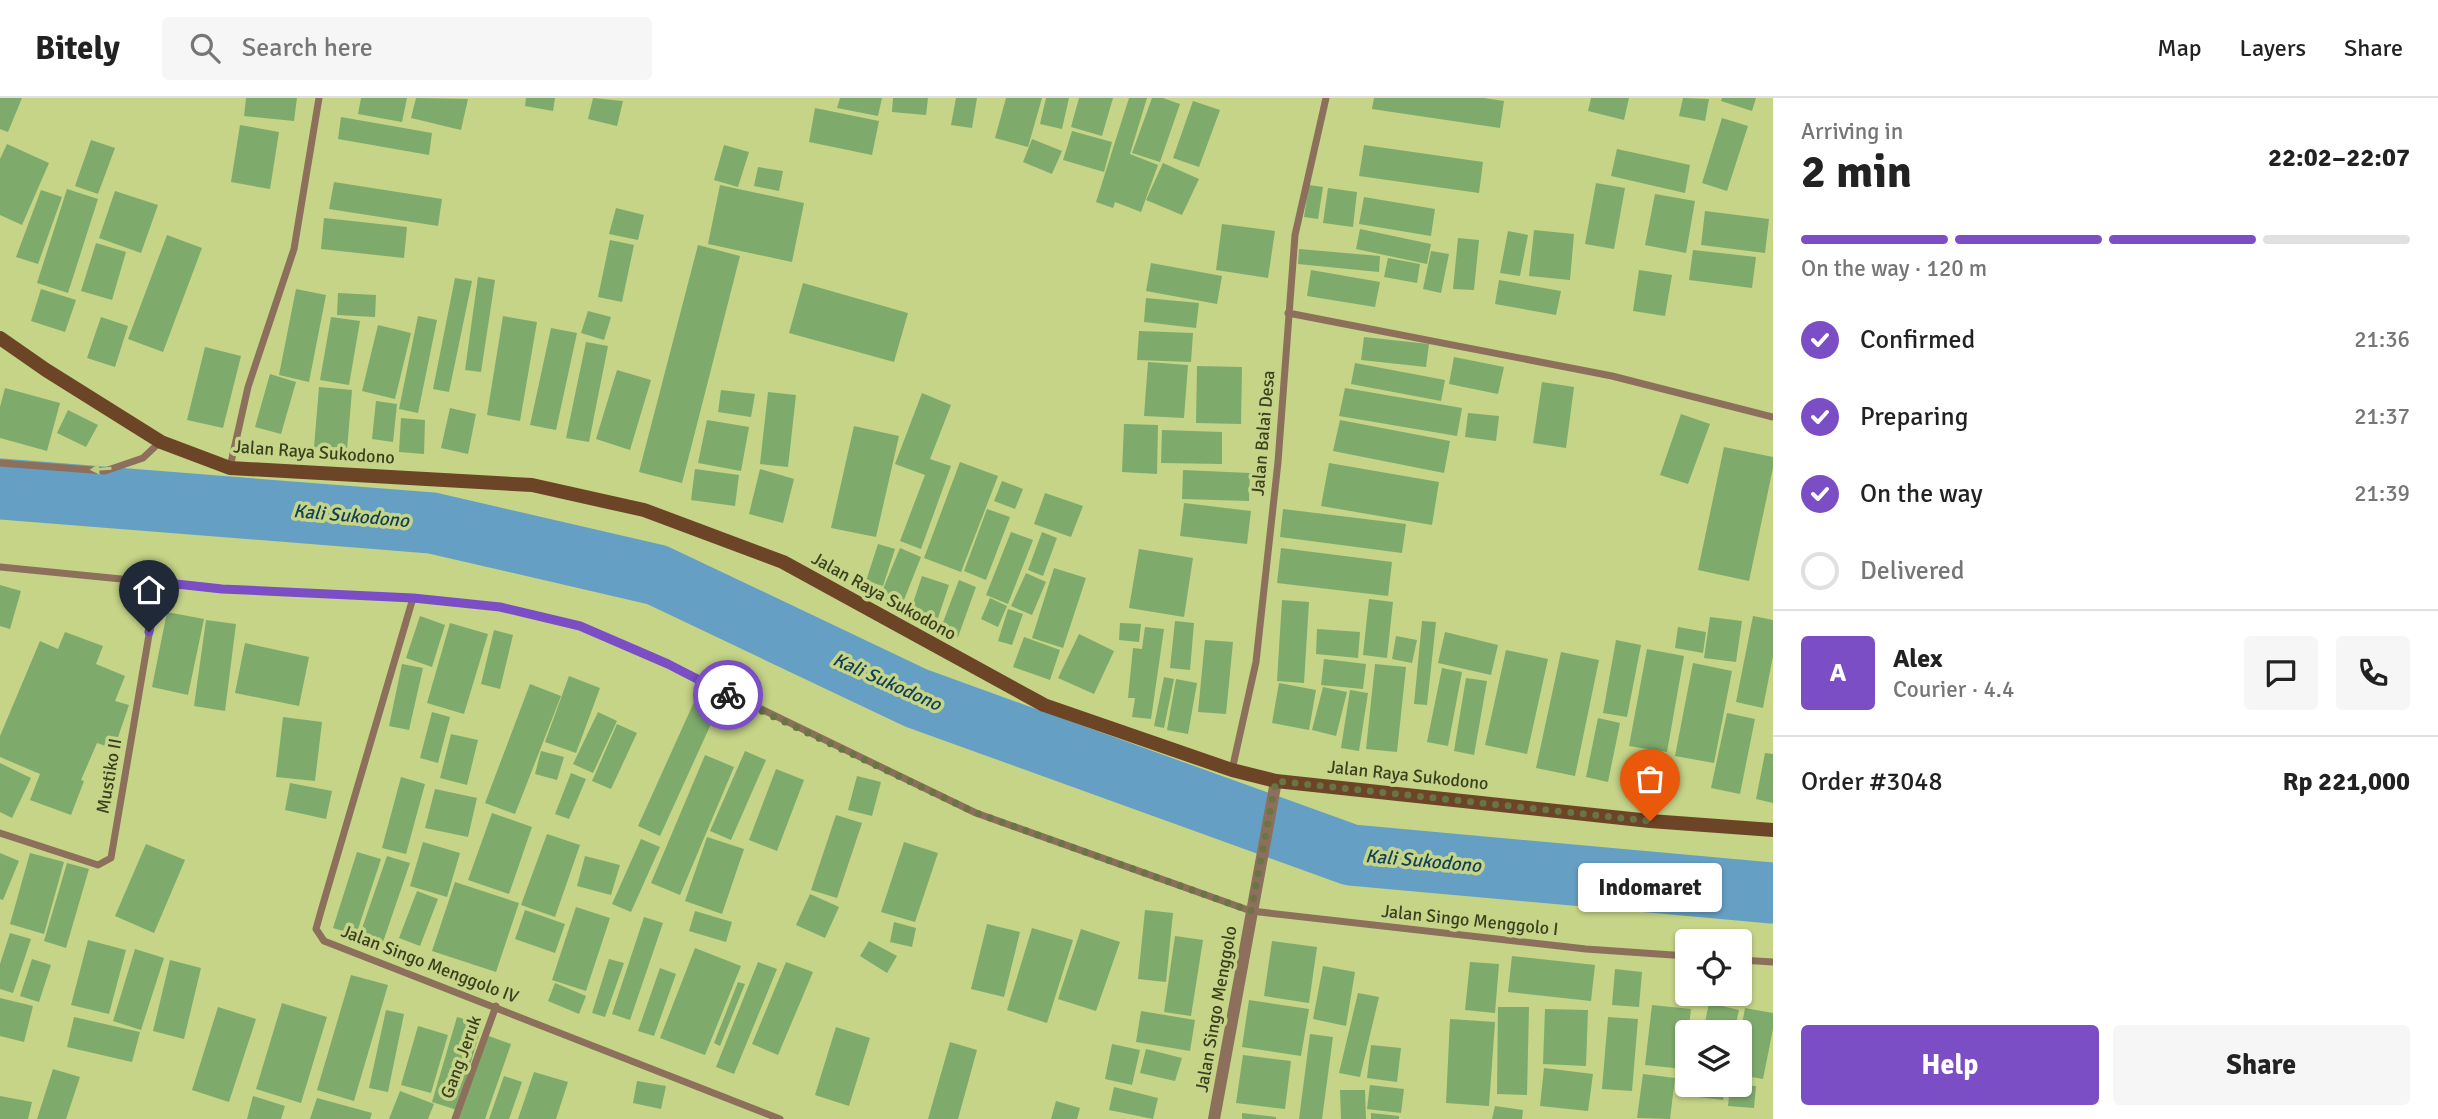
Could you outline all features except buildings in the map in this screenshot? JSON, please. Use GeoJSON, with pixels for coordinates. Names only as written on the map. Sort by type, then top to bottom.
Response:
{"type":"FeatureCollection","features":[{"type":"Feature","properties":{"kind":"main road","name":"Jalan Raya Sukodono"},"geometry":{"type":"LineString","coordinates":[[0,338],[161,442],[230,468],[533,485],[645,510],[783,562],[1044,705],[1274,788],[1773,830]]}},
{"type":"Feature","properties":{"kind":"street"},"geometry":{"type":"LineString","coordinates":[[230,468],[248,387],[294,249],[319,98]]}},
{"type":"Feature","properties":{"kind":"street","name":"Jalan Balai Desa"},"geometry":{"type":"LineString","coordinates":[[1232,771],[1256,662],[1278,462],[1295,235],[1326,98]]}},
{"type":"Feature","properties":{"kind":"street"},"geometry":{"type":"LineString","coordinates":[[1288,313],[1612,376],[1773,417]]}},
{"type":"Feature","properties":{"kind":"street"},"geometry":{"type":"LineString","coordinates":[[0,463],[105,471],[142,458],[161,442]]}},
{"type":"Feature","properties":{"kind":"street","name":"Jalan Singo Menggolo I"},"geometry":{"type":"LineString","coordinates":[[0,568],[222,589],[413,598],[500,607],[580,626],[668,664],[976,813],[1251,911],[1586,948],[1675,955]]}},
{"type":"Feature","properties":{"kind":"street","name":"Mustiko II"},"geometry":{"type":"LineString","coordinates":[[0,833],[98,865],[111,858],[158,582]]}},
{"type":"Feature","properties":{"kind":"street","name":"Jalan Singo Menggolo IV"},"geometry":{"type":"LineString","coordinates":[[413,598],[316,929],[324,941],[780,1119]]}},
{"type":"Feature","properties":{"kind":"street","name":"Jalan Singo Menggolo"},"geometry":{"type":"LineString","coordinates":[[1214,1119],[1274,788]]}},
{"type":"Feature","properties":{"kind":"street"},"geometry":{"type":"LineString","coordinates":[[1752,961],[1773,962]]}},
{"type":"Feature","properties":{"kind":"street","name":"Gang Jeruk"},"geometry":{"type":"LineString","coordinates":[[455,1119],[496,1006]]}},
{"type":"Feature","properties":{"kind":"waterway","name":"Kali Sukodono"},"geometry":{"type":"LineString","coordinates":[[0,489],[432,523],[657,575],[916,698],[1351,855],[1773,893]]}},
{"type":"Feature","properties":{"kind":"way so far"},"geometry":{"type":"LineString","coordinates":[[728,695],[976,813],[1251,911],[1276,781],[1650,821]]}},
{"type":"Feature","properties":{"kind":"place","name":"Indomaret"},"geometry":{"type":"Point","coordinates":[1650,821]}},
{"type":"Feature","properties":{"kind":"route"},"geometry":{"type":"LineString","coordinates":[[149,632],[158,582],[222,589],[413,598],[500,607],[580,626],[668,664],[728,695]]}}]}
